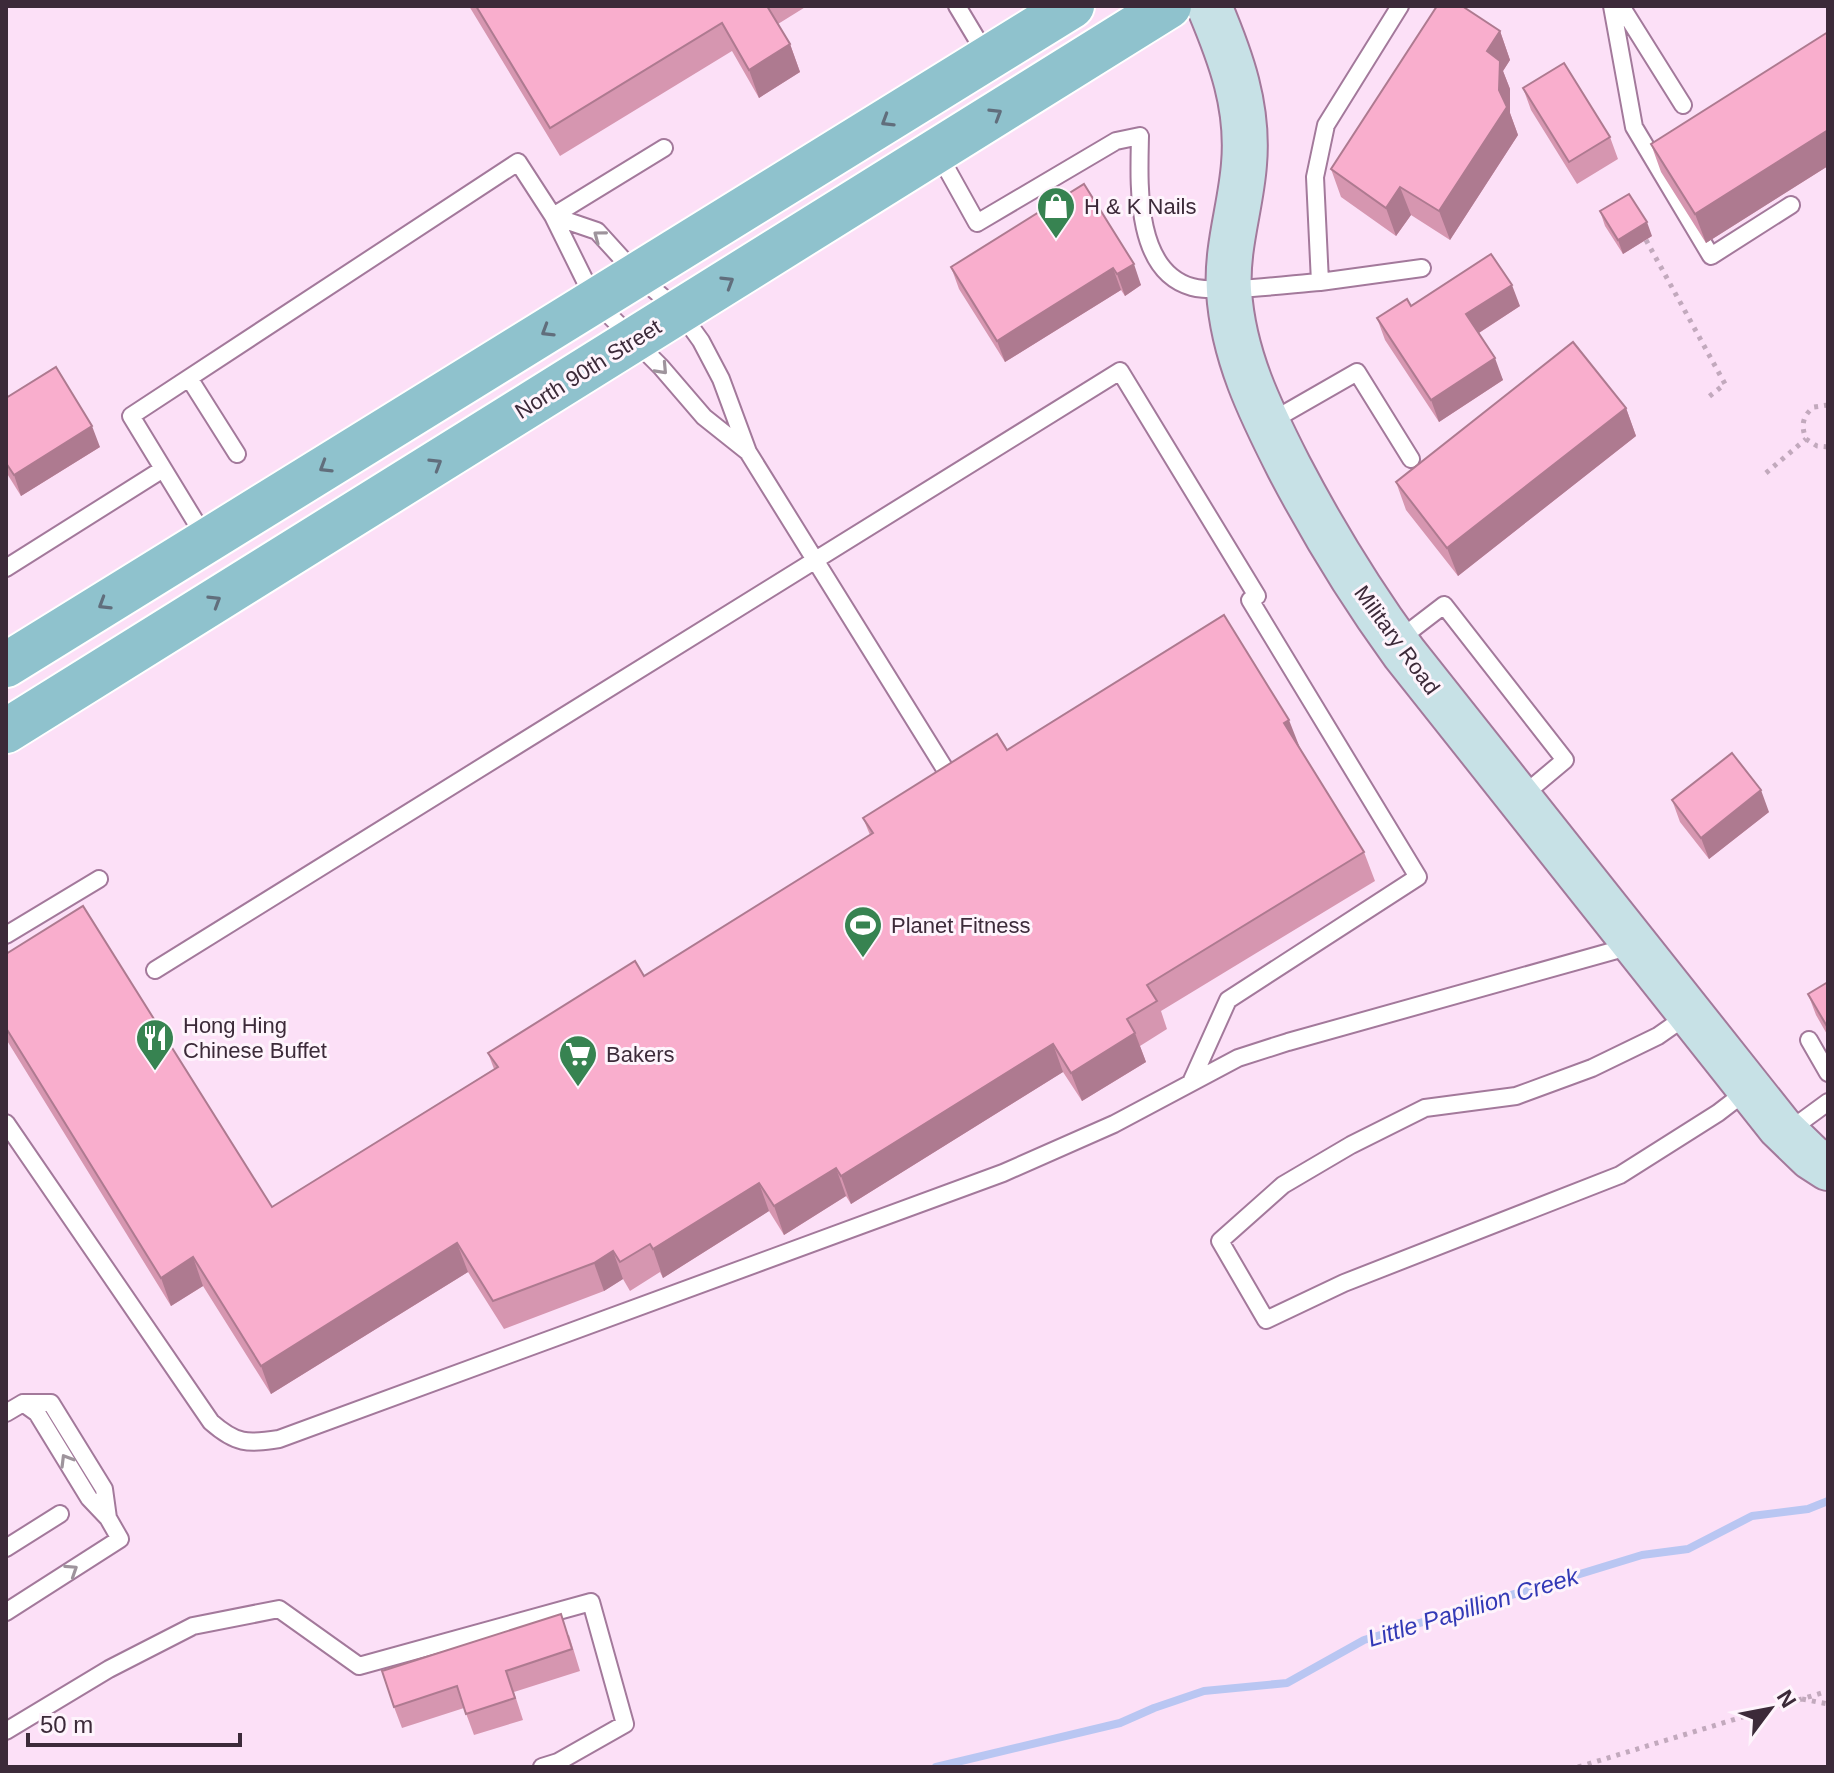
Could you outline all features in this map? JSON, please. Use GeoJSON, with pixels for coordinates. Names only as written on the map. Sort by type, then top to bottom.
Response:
{"type":"FeatureCollection","features":[{"type":"Feature","properties":{"kind":"main road"},"geometry":{"type":"LineString","coordinates":[[6,665],[1072,6]]}},
{"type":"Feature","properties":{"kind":"main road","name":"North 90th Street"},"geometry":{"type":"LineString","coordinates":[[6,731],[1169,6]]}},
{"type":"Feature","properties":{"kind":"main road","name":"Military Road"},"geometry":{"type":"LineString","coordinates":[[1209,6],[1238,84],[1245,133],[1229,288],[1234,339],[1243,369],[1267,423],[1318,522],[1362,596],[1519,799],[1785,1133],[1828,1168]]}},
{"type":"Feature","properties":{"kind":"main road"},"geometry":{"type":"LineString","coordinates":[[67,693],[149,610],[207,567],[211,556],[207,540]]}},
{"type":"Feature","properties":{"kind":"lane"},"geometry":{"type":"LineString","coordinates":[[957,6],[989,59]]}},
{"type":"Feature","properties":{"kind":"lane"},"geometry":{"type":"LineString","coordinates":[[1320,282],[1315,177],[1326,125],[1400,6]]}},
{"type":"Feature","properties":{"kind":"lane"},"geometry":{"type":"LineString","coordinates":[[1612,6],[1634,127],[1711,256],[1791,205]]}},
{"type":"Feature","properties":{"kind":"lane"},"geometry":{"type":"LineString","coordinates":[[1621,6],[1683,105]]}},
{"type":"Feature","properties":{"kind":"lane"},"geometry":{"type":"LineString","coordinates":[[937,151],[977,223],[1116,141],[1140,136],[1139,201],[1145,232],[1174,280],[1195,288],[1320,282],[1422,268]]}},
{"type":"Feature","properties":{"kind":"lane"},"geometry":{"type":"LineString","coordinates":[[553,216],[664,148]]}},
{"type":"Feature","properties":{"kind":"lane"},"geometry":{"type":"LineString","coordinates":[[207,540],[131,416],[518,162],[553,216],[595,301],[661,367],[704,417],[748,452]]}},
{"type":"Feature","properties":{"kind":"lane"},"geometry":{"type":"LineString","coordinates":[[553,216],[597,231],[637,275],[680,312],[701,341],[721,379],[748,452],[953,782]]}},
{"type":"Feature","properties":{"kind":"lane"},"geometry":{"type":"LineString","coordinates":[[155,970],[1120,371],[1418,877],[1228,1000],[1192,1080]]}},
{"type":"Feature","properties":{"kind":"lane"},"geometry":{"type":"LineString","coordinates":[[1267,423],[1357,372],[1411,459]]}},
{"type":"Feature","properties":{"kind":"lane"},"geometry":{"type":"LineString","coordinates":[[189,378],[237,454]]}},
{"type":"Feature","properties":{"kind":"lane"},"geometry":{"type":"LineString","coordinates":[[6,568],[163,469]]}},
{"type":"Feature","properties":{"kind":"lane"},"geometry":{"type":"LineString","coordinates":[[1396,642],[1444,605],[1565,760],[1519,799]]}},
{"type":"Feature","properties":{"kind":"lane"},"geometry":{"type":"LineString","coordinates":[[6,935],[99,879]]}},
{"type":"Feature","properties":{"kind":"lane"},"geometry":{"type":"LineString","coordinates":[[6,1123],[211,1422],[229,1437],[251,1443],[279,1439],[1003,1173],[1114,1124],[1238,1058],[1636,945]]}},
{"type":"Feature","properties":{"kind":"lane"},"geometry":{"type":"LineString","coordinates":[[1690,1014],[1658,1036],[1592,1068],[1516,1096],[1425,1108],[1351,1145],[1283,1185],[1220,1241],[1266,1320],[1344,1283],[1620,1175],[1718,1113],[1749,1089]]}},
{"type":"Feature","properties":{"kind":"lane"},"geometry":{"type":"LineString","coordinates":[[1809,1040],[1828,1073]]}},
{"type":"Feature","properties":{"kind":"lane"},"geometry":{"type":"LineString","coordinates":[[1785,1133],[1828,1102]]}},
{"type":"Feature","properties":{"kind":"lane"},"geometry":{"type":"LineString","coordinates":[[6,1413],[23,1403],[37,1413],[89,1498],[108,1518],[120,1539],[6,1612]]}},
{"type":"Feature","properties":{"kind":"lane"},"geometry":{"type":"LineString","coordinates":[[6,1548],[60,1514]]}},
{"type":"Feature","properties":{"kind":"lane"},"geometry":{"type":"LineString","coordinates":[[6,1731],[109,1669],[193,1626],[279,1609],[359,1666],[591,1602],[625,1724],[558,1762],[542,1767]]}},
{"type":"Feature","properties":{"kind":"path"},"geometry":{"type":"LineString","coordinates":[[1646,240],[1725,384],[1706,399]]}},
{"type":"Feature","properties":{"kind":"path"},"geometry":{"type":"LineString","coordinates":[[1828,405],[1814,407],[1804,417],[1802,425],[1806,439],[1817,446],[1828,447]]}},
{"type":"Feature","properties":{"kind":"path"},"geometry":{"type":"LineString","coordinates":[[1766,473],[1806,439]]}},
{"type":"Feature","properties":{"kind":"path"},"geometry":{"type":"LineString","coordinates":[[1578,1767],[1828,1691]]}},
{"type":"Feature","properties":{"kind":"path"},"geometry":{"type":"LineString","coordinates":[[1801,1699],[1828,1704]]}},
{"type":"Feature","properties":{"kind":"building"},"geometry":{"type":"Polygon","coordinates":[[[476,6],[767,6],[790,44],[749,70],[722,23],[550,128],[476,6]]]}},
{"type":"Feature","properties":{"kind":"building"},"geometry":{"type":"Polygon","coordinates":[[[1437,6],[1462,6],[1500,31],[1487,51],[1500,61],[1499,90],[1507,107],[1439,211],[1400,187],[1386,208],[1331,169],[1437,6]]]}},
{"type":"Feature","properties":{"kind":"building"},"geometry":{"type":"Polygon","coordinates":[[[1828,32],[1828,130],[1695,214],[1651,144],[1828,32]]]}},
{"type":"Feature","properties":{"kind":"building"},"geometry":{"type":"Polygon","coordinates":[[[1564,63],[1610,137],[1569,162],[1523,88],[1564,63]]]}},
{"type":"Feature","properties":{"kind":"building"},"geometry":{"type":"Polygon","coordinates":[[[1084,184],[1134,264],[1117,274],[1113,268],[997,341],[951,267],[1084,184]]]}},
{"type":"Feature","properties":{"kind":"building"},"geometry":{"type":"Polygon","coordinates":[[[1629,194],[1647,222],[1618,240],[1600,211],[1629,194]]]}},
{"type":"Feature","properties":{"kind":"building"},"geometry":{"type":"Polygon","coordinates":[[[1491,254],[1512,285],[1466,314],[1495,358],[1431,400],[1377,318],[1407,299],[1411,306],[1491,254]]]}},
{"type":"Feature","properties":{"kind":"building"},"geometry":{"type":"Polygon","coordinates":[[[1573,342],[1626,408],[1447,548],[1396,482],[1573,342]]]}},
{"type":"Feature","properties":{"kind":"building"},"geometry":{"type":"Polygon","coordinates":[[[56,367],[92,426],[14,475],[6,463],[6,398],[56,367]]]}},
{"type":"Feature","properties":{"kind":"building"},"geometry":{"type":"Polygon","coordinates":[[[1224,615],[1289,720],[1284,723],[1364,852],[1147,985],[1157,1001],[1127,1019],[1135,1033],[1071,1073],[1053,1044],[841,1176],[836,1168],[774,1206],[759,1183],[653,1249],[650,1244],[620,1262],[613,1251],[594,1263],[493,1301],[457,1243],[261,1366],[193,1257],[161,1278],[6,1028],[6,954],[83,906],[272,1207],[498,1067],[488,1053],[635,961],[644,976],[873,833],[863,818],[997,734],[1007,750],[1224,615]]]}},
{"type":"Feature","properties":{"kind":"building"},"geometry":{"type":"Polygon","coordinates":[[[1732,753],[1761,790],[1701,838],[1672,800],[1732,753]]]}},
{"type":"Feature","properties":{"kind":"building"},"geometry":{"type":"Polygon","coordinates":[[[1828,982],[1828,1028],[1808,994],[1828,982]]]}},
{"type":"Feature","properties":{"kind":"building"},"geometry":{"type":"Polygon","coordinates":[[[561,1614],[572,1649],[506,1671],[515,1698],[466,1714],[457,1686],[394,1707],[382,1671],[561,1614]]]}},
{"type":"Feature","properties":{"kind":"waterway","name":"Little Papillion Creek"},"geometry":{"type":"LineString","coordinates":[[936,1767],[1120,1723],[1204,1691],[1287,1683],[1364,1640],[1642,1555],[1688,1549],[1752,1516],[1808,1509],[1828,1501]]}},
{"type":"Feature","properties":{"kind":"place","name":"H & K Nails"},"geometry":{"type":"Point","coordinates":[1056,240]}},
{"type":"Feature","properties":{"kind":"place","name":"Planet Fitness"},"geometry":{"type":"Point","coordinates":[863,959]}},
{"type":"Feature","properties":{"kind":"place","name":"Hong Hing Chinese Buffet"},"geometry":{"type":"Point","coordinates":[155,1072]}},
{"type":"Feature","properties":{"kind":"place","name":"Bakers"},"geometry":{"type":"Point","coordinates":[578,1088]}}]}
